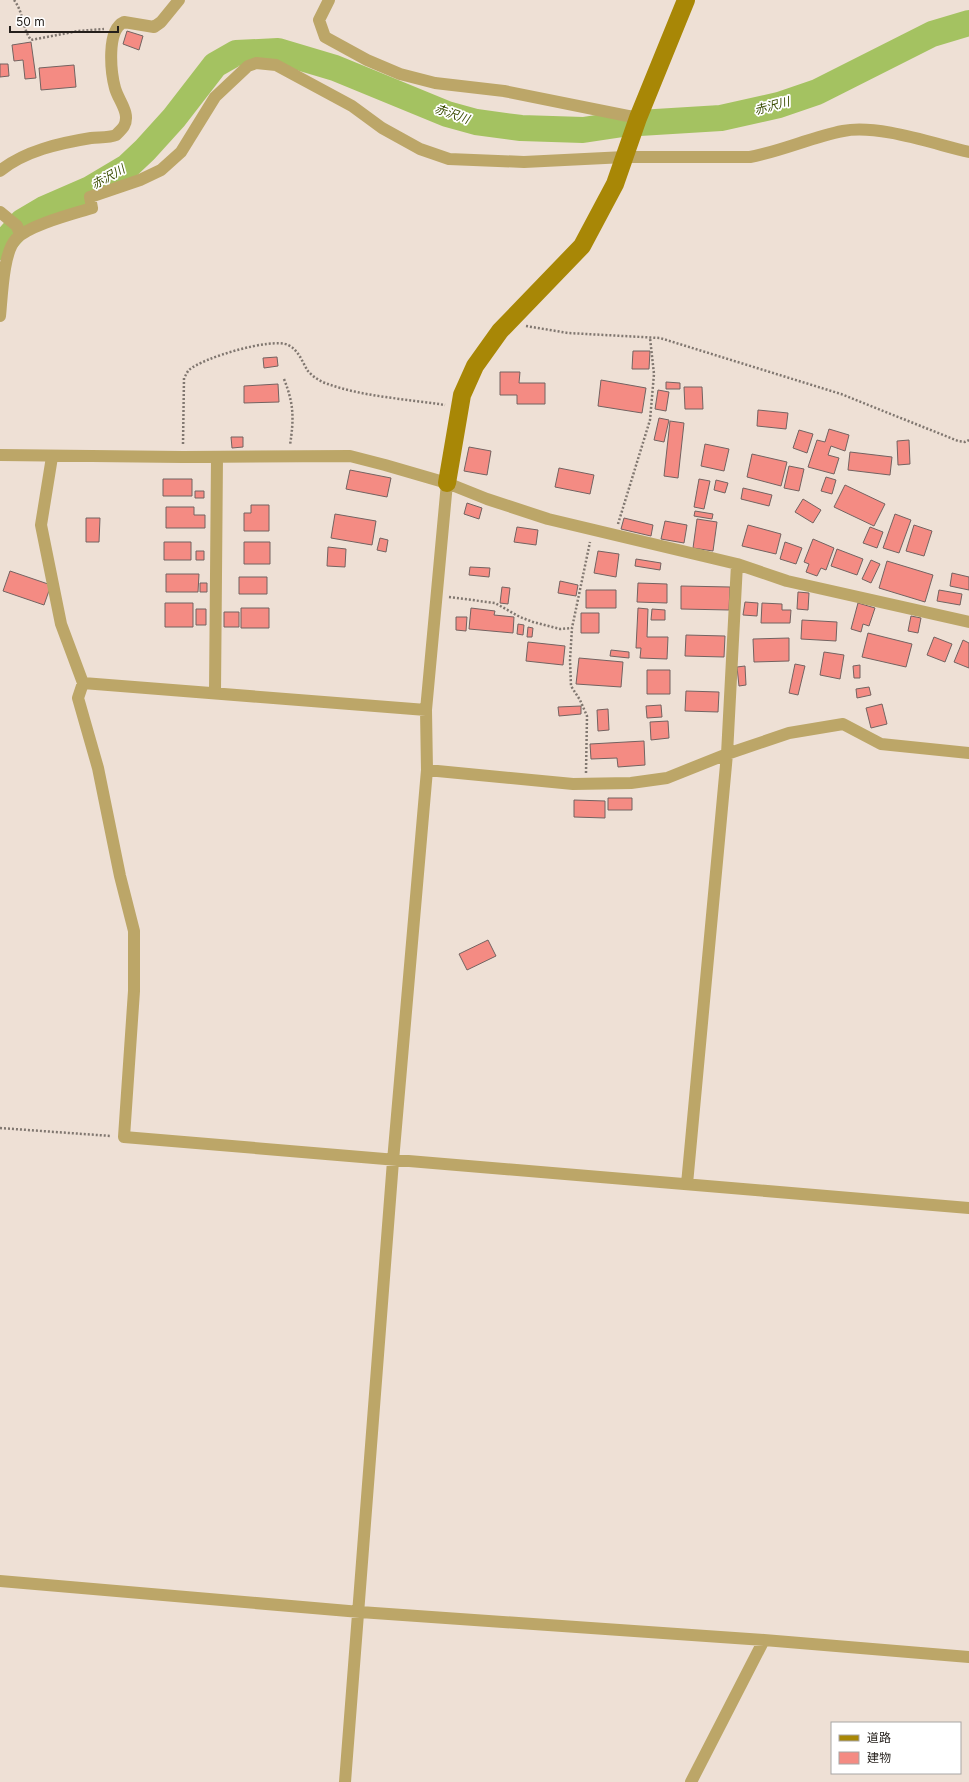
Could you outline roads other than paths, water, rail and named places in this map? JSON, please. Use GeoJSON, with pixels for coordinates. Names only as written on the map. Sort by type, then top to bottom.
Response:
{"type":"FeatureCollection","features":[{"type":"Feature","properties":{"kind":"street"},"geometry":{"type":"LineString","coordinates":[[0,171],[8,164],[35,151],[90,138],[115,135],[124,127],[126,113],[115,90],[113,75],[112,48],[113,36],[116,29],[119,24],[124,22],[154,27],[161,22],[179,0]]}},
{"type":"Feature","properties":{"kind":"street"},"geometry":{"type":"LineString","coordinates":[[329,0],[319,20],[325,37],[367,60],[400,74],[436,83],[504,91],[638,118]]}},
{"type":"Feature","properties":{"kind":"street"},"geometry":{"type":"LineString","coordinates":[[346,1782],[393,1161],[427,770],[426,710],[447,483],[462,395],[475,366],[500,331],[582,246],[615,184],[638,118],[686,0]]}},
{"type":"Feature","properties":{"kind":"street"},"geometry":{"type":"LineString","coordinates":[[0,316],[5,266],[10,248],[20,235],[45,224],[92,208],[90,196],[140,180],[161,170],[181,152],[215,97],[248,66],[256,63],[276,65],[352,106],[382,128],[420,149],[449,159],[524,162],[626,153],[750,157],[768,154],[844,131],[871,130],[969,152]]}},
{"type":"Feature","properties":{"kind":"street"},"geometry":{"type":"LineString","coordinates":[[0,212],[17,226],[20,235]]}},
{"type":"Feature","properties":{"kind":"street"},"geometry":{"type":"LineString","coordinates":[[0,455],[52,457],[288,458],[350,456],[447,483],[487,499],[548,519],[737,564],[787,581],[969,622]]}},
{"type":"Feature","properties":{"kind":"street"},"geometry":{"type":"LineString","coordinates":[[52,457],[41,525],[61,624],[83,683],[78,698],[98,768],[120,876],[134,931],[134,992],[124,1137],[393,1161],[969,1208]]}},
{"type":"Feature","properties":{"kind":"street"},"geometry":{"type":"LineString","coordinates":[[215,694],[217,457]]}},
{"type":"Feature","properties":{"kind":"street"},"geometry":{"type":"LineString","coordinates":[[687,1184],[727,754],[737,564]]}},
{"type":"Feature","properties":{"kind":"street"},"geometry":{"type":"LineString","coordinates":[[83,683],[426,710]]}},
{"type":"Feature","properties":{"kind":"street"},"geometry":{"type":"LineString","coordinates":[[427,770],[586,784],[631,783],[667,778],[727,754],[789,733],[843,724],[881,744],[969,754]]}},
{"type":"Feature","properties":{"kind":"street"},"geometry":{"type":"LineString","coordinates":[[0,1581],[360,1612],[764,1640],[969,1657]]}},
{"type":"Feature","properties":{"kind":"street"},"geometry":{"type":"LineString","coordinates":[[691,1782],[764,1640]]}},
{"type":"Feature","properties":{"kind":"waterway","name":"赤沢川"},"geometry":{"type":"LineString","coordinates":[[0,247],[22,222],[44,209],[90,189],[127,167],[145,150],[174,118],[215,65],[236,53],[278,51],[335,68],[447,114],[476,122],[521,128],[583,130],[623,124],[721,118],[779,105],[817,92],[932,34],[969,23]]}}]}
